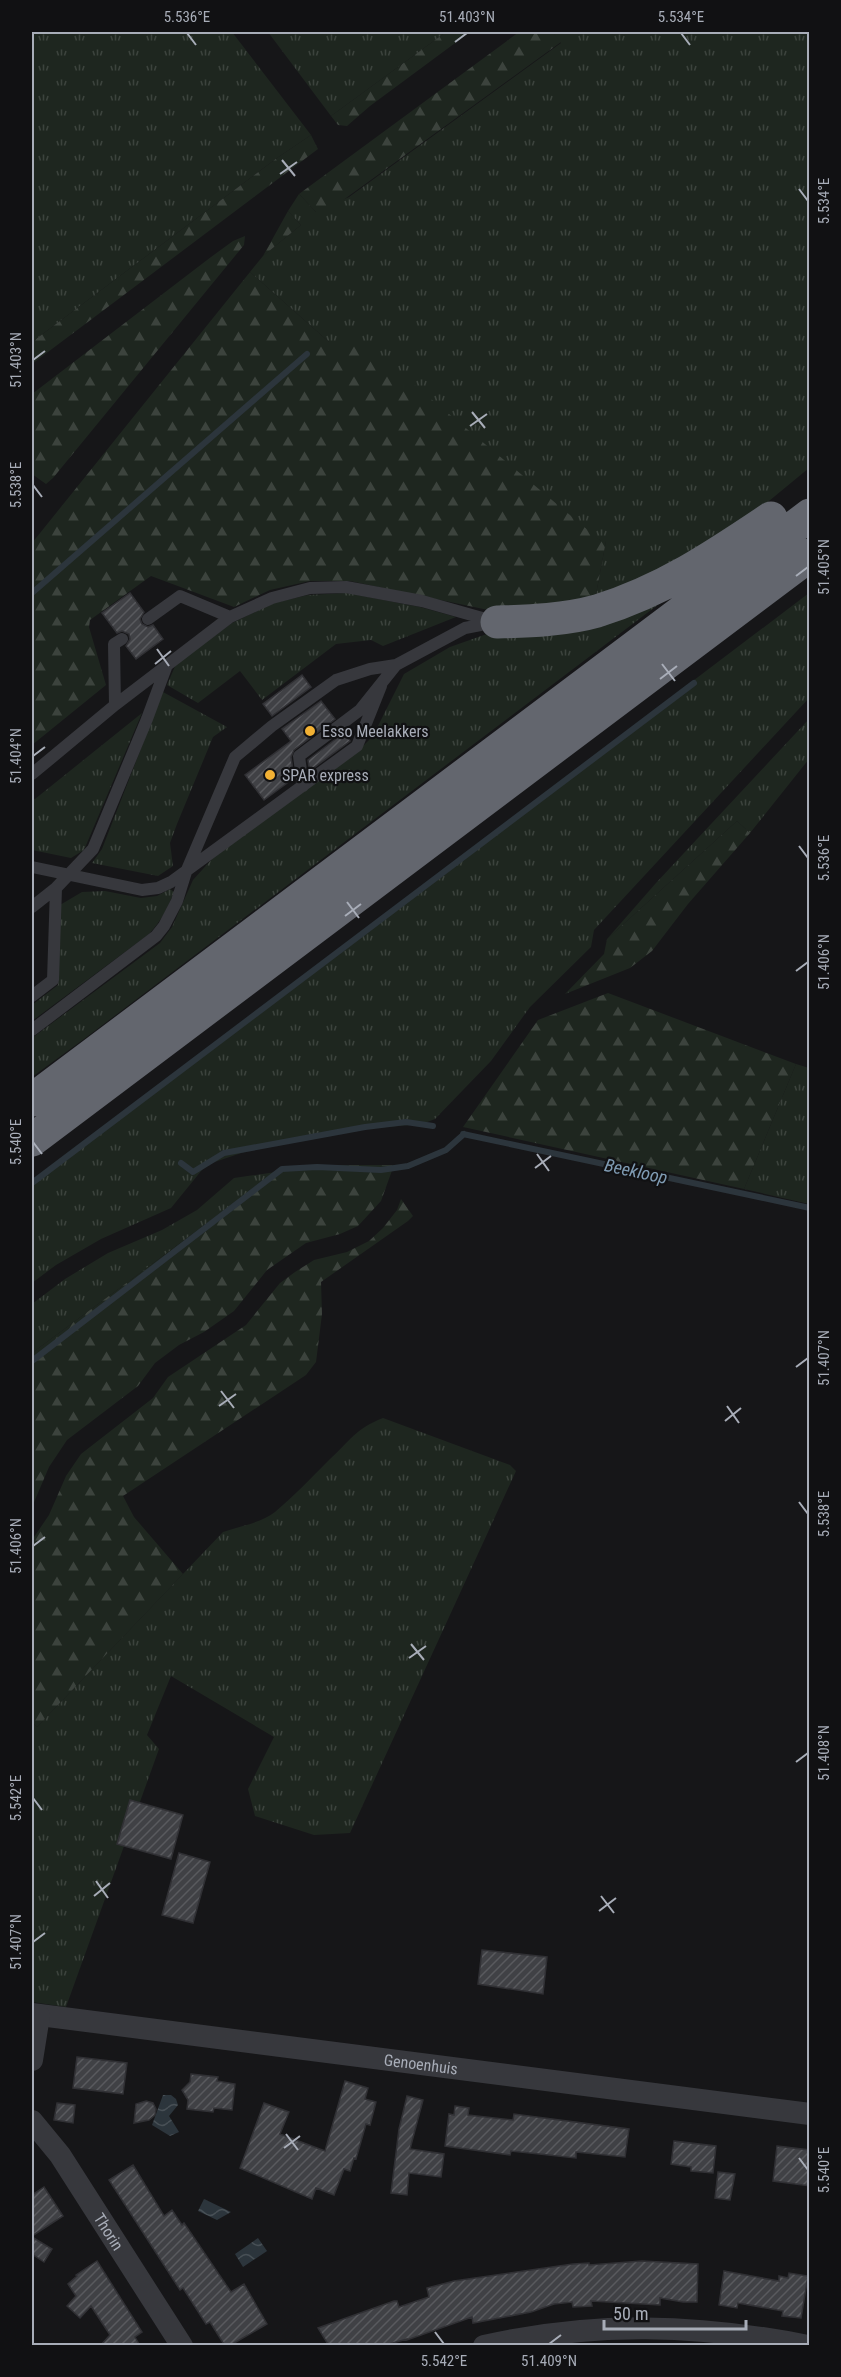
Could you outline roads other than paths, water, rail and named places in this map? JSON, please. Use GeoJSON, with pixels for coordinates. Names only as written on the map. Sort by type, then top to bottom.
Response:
{"type":"FeatureCollection","features":[{"type":"Feature","properties":{"kind":"highway"},"geometry":{"type":"LineString","coordinates":[[497,622],[549,619],[596,611],[661,587],[701,565],[810,492]]}},
{"type":"Feature","properties":{"kind":"highway"},"geometry":{"type":"LineString","coordinates":[[32,1100],[810,515]]}},
{"type":"Feature","properties":{"kind":"highway"},"geometry":{"type":"LineString","coordinates":[[32,1140],[810,555]]}},
{"type":"Feature","properties":{"kind":"street"},"geometry":{"type":"LineString","coordinates":[[32,2060],[35,2015]]}},
{"type":"Feature","properties":{"kind":"street","name":"Genoenhuis"},"geometry":{"type":"LineString","coordinates":[[35,2015],[810,2114]]}},
{"type":"Feature","properties":{"kind":"street","name":"Thorin"},"geometry":{"type":"LineString","coordinates":[[32,2122],[60,2155],[182,2346]]}},
{"type":"Feature","properties":{"kind":"street"},"geometry":{"type":"LineString","coordinates":[[493,2345],[558,2334],[639,2327],[728,2332],[808,2346]]}},
{"type":"Feature","properties":{"kind":"lane"},"geometry":{"type":"LineString","coordinates":[[32,774],[115,705],[230,617],[272,598],[310,588],[346,587],[422,601],[497,622]]}},
{"type":"Feature","properties":{"kind":"lane"},"geometry":{"type":"LineString","coordinates":[[148,619],[180,596],[230,617]]}},
{"type":"Feature","properties":{"kind":"lane"},"geometry":{"type":"LineString","coordinates":[[32,1030],[156,936],[164,926],[177,900],[186,872],[235,757],[272,726],[336,680],[370,669],[396,665],[465,628],[497,622]]}},
{"type":"Feature","properties":{"kind":"lane"},"geometry":{"type":"LineString","coordinates":[[115,705],[114,644],[122,639]]}},
{"type":"Feature","properties":{"kind":"lane"},"geometry":{"type":"LineString","coordinates":[[32,907],[56,888],[93,849],[147,719],[167,664]]}},
{"type":"Feature","properties":{"kind":"lane"},"geometry":{"type":"LineString","coordinates":[[303,786],[299,756],[360,710],[396,665]]}},
{"type":"Feature","properties":{"kind":"lane"},"geometry":{"type":"LineString","coordinates":[[32,867],[142,890],[158,888],[186,872],[357,746],[381,686]]}},
{"type":"Feature","properties":{"kind":"lane"},"geometry":{"type":"LineString","coordinates":[[32,996],[53,980],[56,888]]}},
{"type":"Feature","properties":{"kind":"water"},"geometry":{"type":"Polygon","coordinates":[[[163,2095],[171,2095],[176,2099],[178,2105],[169,2116],[179,2132],[170,2136],[152,2125],[163,2095]]]}},
{"type":"Feature","properties":{"kind":"water"},"geometry":{"type":"Polygon","coordinates":[[[204,2199],[231,2212],[217,2220],[198,2211],[204,2199]]]}},
{"type":"Feature","properties":{"kind":"water"},"geometry":{"type":"Polygon","coordinates":[[[258,2238],[267,2251],[243,2267],[235,2254],[258,2238]]]}},
{"type":"Feature","properties":{"kind":"waterway"},"geometry":{"type":"LineString","coordinates":[[32,593],[307,354]]}},
{"type":"Feature","properties":{"kind":"waterway"},"geometry":{"type":"LineString","coordinates":[[32,1183],[694,683]]}},
{"type":"Feature","properties":{"kind":"waterway","name":"Beekloop"},"geometry":{"type":"LineString","coordinates":[[181,1163],[193,1172],[224,1153],[365,1127],[406,1122],[433,1126]]}},
{"type":"Feature","properties":{"kind":"waterway","name":"Beekloop"},"geometry":{"type":"LineString","coordinates":[[463,1134],[810,1208]]}},
{"type":"Feature","properties":{"kind":"waterway"},"geometry":{"type":"LineString","coordinates":[[32,1361],[282,1169],[317,1167],[381,1170],[408,1166],[446,1150],[464,1134]]}},
{"type":"Feature","properties":{"kind":"place","name":"Esso Meelakkers"},"geometry":{"type":"Point","coordinates":[310,731]}},
{"type":"Feature","properties":{"kind":"place","name":"SPAR express"},"geometry":{"type":"Point","coordinates":[270,775]}}]}
